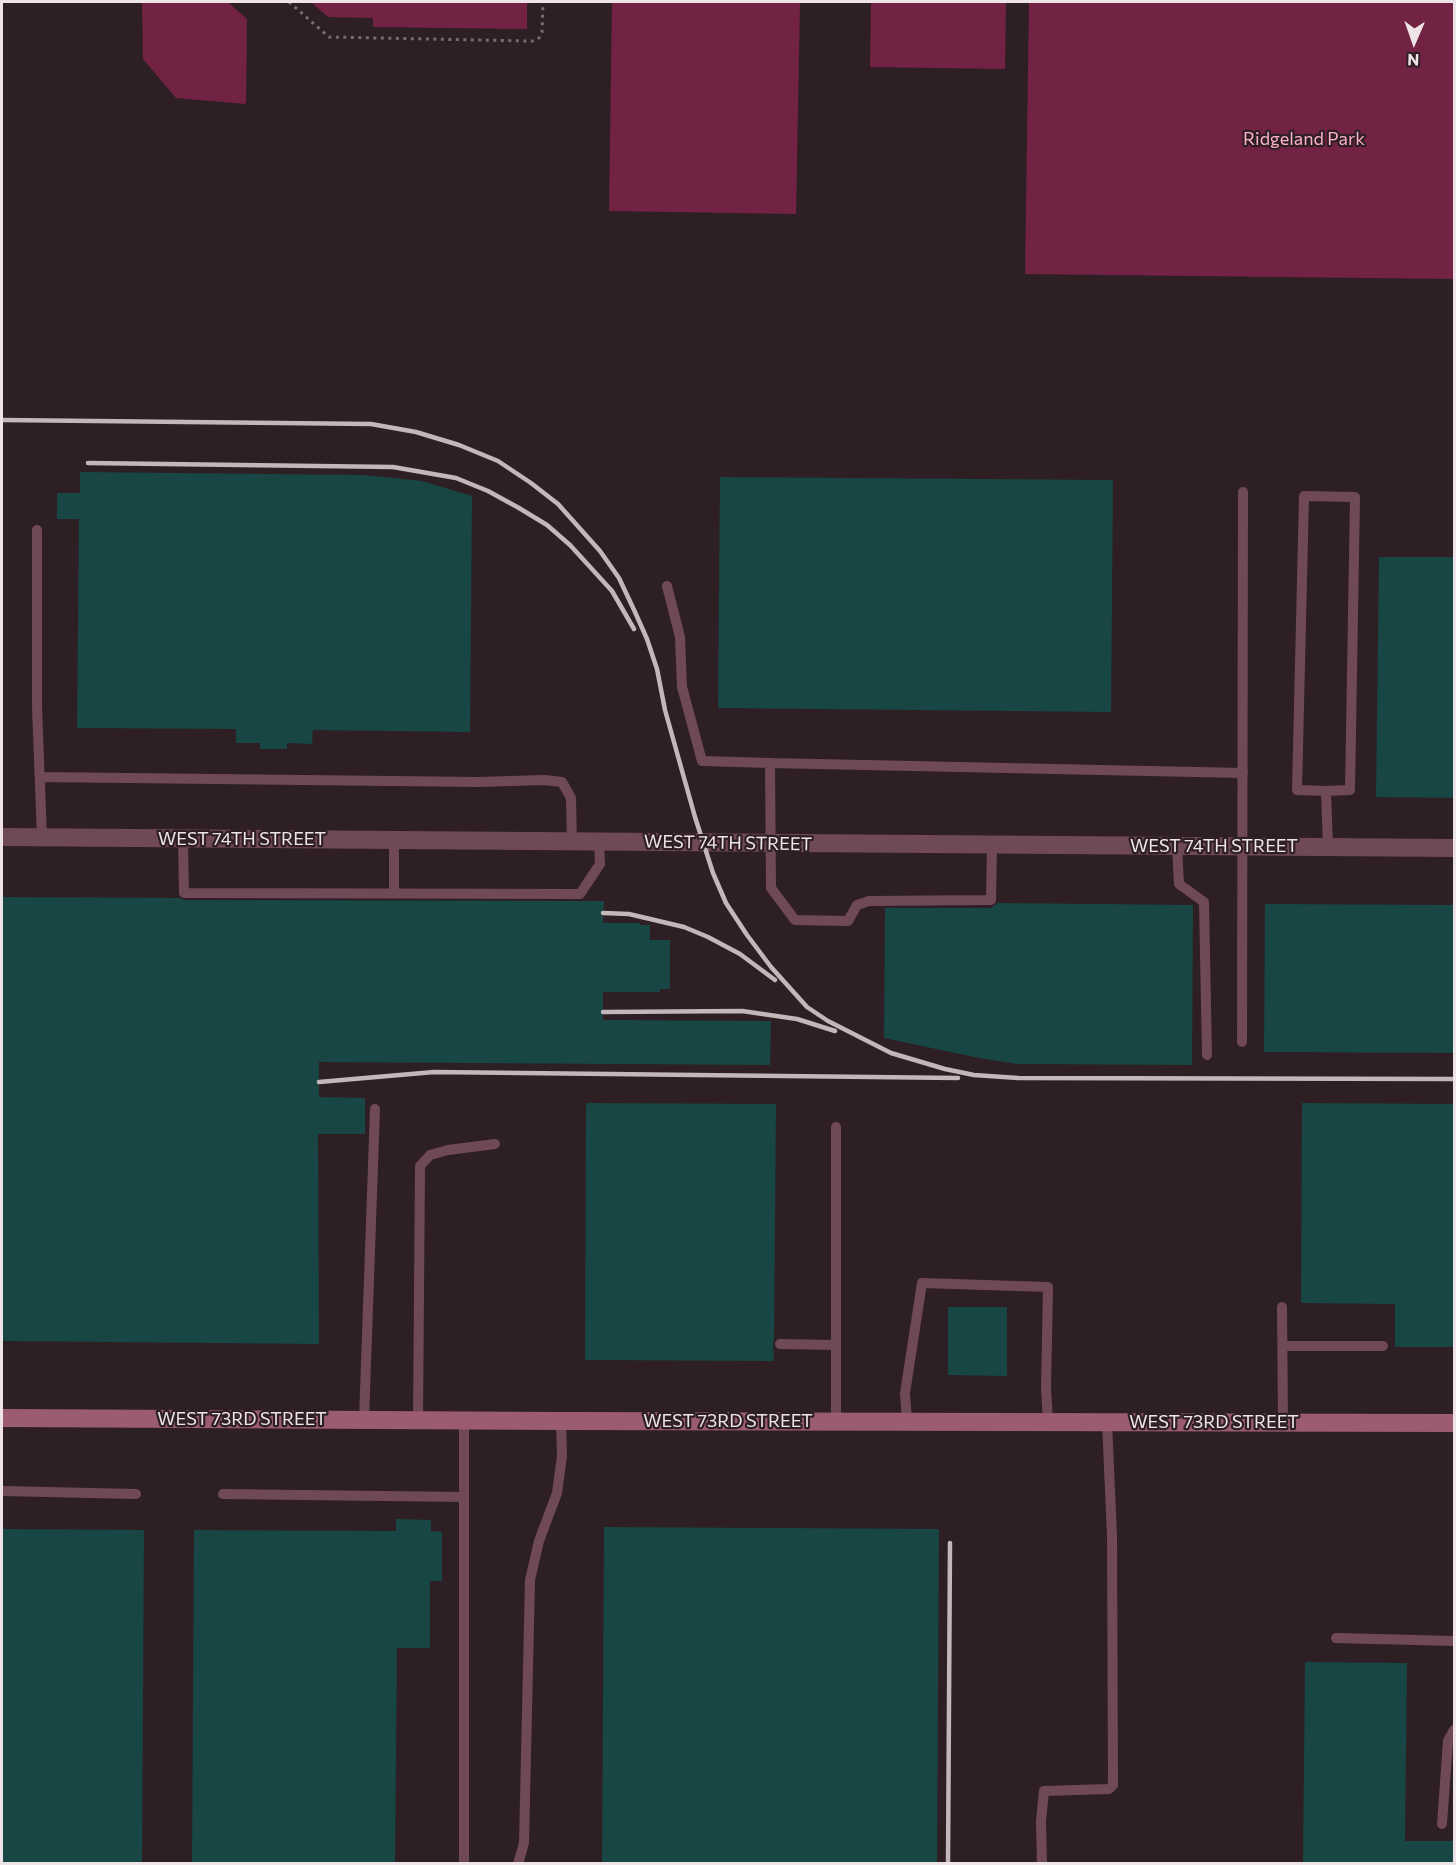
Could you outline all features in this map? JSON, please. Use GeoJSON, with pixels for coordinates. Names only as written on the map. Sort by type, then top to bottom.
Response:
{"type":"FeatureCollection","features":[{"type":"Feature","properties":{"kind":"street","name":"WEST 74TH STREET"},"geometry":{"type":"LineString","coordinates":[[2,837],[1455,848]]}},
{"type":"Feature","properties":{"kind":"street","name":"WEST 73RD STREET"},"geometry":{"type":"LineString","coordinates":[[2,1418],[1455,1423]]}},
{"type":"Feature","properties":{"kind":"lane"},"geometry":{"type":"LineString","coordinates":[[1242,1042],[1243,492]]}},
{"type":"Feature","properties":{"kind":"lane"},"geometry":{"type":"LineString","coordinates":[[1304,496],[1355,497],[1350,790],[1326,791],[1297,790],[1304,496]]}},
{"type":"Feature","properties":{"kind":"lane"},"geometry":{"type":"LineString","coordinates":[[37,530],[37,706],[42,838]]}},
{"type":"Feature","properties":{"kind":"lane"},"geometry":{"type":"LineString","coordinates":[[667,586],[680,637],[682,687],[702,761],[1243,773]]}},
{"type":"Feature","properties":{"kind":"lane"},"geometry":{"type":"LineString","coordinates":[[770,763],[771,888],[795,920],[848,921],[857,905],[869,901],[991,900],[992,845]]}},
{"type":"Feature","properties":{"kind":"lane"},"geometry":{"type":"LineString","coordinates":[[40,777],[478,782],[544,780],[561,782],[570,798],[572,842]]}},
{"type":"Feature","properties":{"kind":"lane"},"geometry":{"type":"LineString","coordinates":[[1326,791],[1328,847]]}},
{"type":"Feature","properties":{"kind":"lane"},"geometry":{"type":"LineString","coordinates":[[183,838],[184,893],[580,894],[600,864],[599,842]]}},
{"type":"Feature","properties":{"kind":"lane"},"geometry":{"type":"LineString","coordinates":[[394,840],[394,894]]}},
{"type":"Feature","properties":{"kind":"lane"},"geometry":{"type":"LineString","coordinates":[[1177,846],[1179,884],[1203,902],[1207,1055]]}},
{"type":"Feature","properties":{"kind":"lane"},"geometry":{"type":"LineString","coordinates":[[364,1420],[375,1109]]}},
{"type":"Feature","properties":{"kind":"lane"},"geometry":{"type":"LineString","coordinates":[[836,1127],[836,1422]]}},
{"type":"Feature","properties":{"kind":"lane"},"geometry":{"type":"LineString","coordinates":[[418,1420],[420,1166],[430,1155],[448,1150],[495,1144]]}},
{"type":"Feature","properties":{"kind":"lane"},"geometry":{"type":"LineString","coordinates":[[907,1422],[905,1393],[922,1283],[1048,1287],[1046,1388],[1048,1422]]}},
{"type":"Feature","properties":{"kind":"lane"},"geometry":{"type":"LineString","coordinates":[[1282,1307],[1283,1422]]}},
{"type":"Feature","properties":{"kind":"lane"},"geometry":{"type":"LineString","coordinates":[[780,1344],[836,1345]]}},
{"type":"Feature","properties":{"kind":"lane"},"geometry":{"type":"LineString","coordinates":[[1283,1346],[1383,1346]]}},
{"type":"Feature","properties":{"kind":"lane"},"geometry":{"type":"LineString","coordinates":[[464,1420],[464,1863]]}},
{"type":"Feature","properties":{"kind":"lane"},"geometry":{"type":"LineString","coordinates":[[518,1863],[524,1843],[530,1580],[532,1562],[560,1479],[561,1421]]}},
{"type":"Feature","properties":{"kind":"lane"},"geometry":{"type":"LineString","coordinates":[[1042,1863],[1041,1821],[1044,1791],[1109,1789],[1113,1785],[1112,1536],[1107,1422]]}},
{"type":"Feature","properties":{"kind":"lane"},"geometry":{"type":"LineString","coordinates":[[2,1491],[136,1494]]}},
{"type":"Feature","properties":{"kind":"lane"},"geometry":{"type":"LineString","coordinates":[[223,1494],[464,1497]]}},
{"type":"Feature","properties":{"kind":"lane"},"geometry":{"type":"LineString","coordinates":[[1336,1638],[1455,1641]]}},
{"type":"Feature","properties":{"kind":"lane"},"geometry":{"type":"LineString","coordinates":[[1442,1824],[1448,1742],[1455,1730]]}},
{"type":"Feature","properties":{"kind":"path"},"geometry":{"type":"LineString","coordinates":[[288,2],[329,37],[534,41],[542,32],[543,2]]}},
{"type":"Feature","properties":{"kind":"green space"},"geometry":{"type":"Polygon","coordinates":[[[142,2],[228,2],[247,19],[246,104],[176,98],[143,59],[142,2]]]}},
{"type":"Feature","properties":{"kind":"green space"},"geometry":{"type":"Polygon","coordinates":[[[311,2],[527,2],[527,29],[373,27],[373,18],[328,17],[311,2]]]}},
{"type":"Feature","properties":{"kind":"green space"},"geometry":{"type":"Polygon","coordinates":[[[612,2],[800,2],[796,214],[609,211],[612,2]]]}},
{"type":"Feature","properties":{"kind":"green space"},"geometry":{"type":"Polygon","coordinates":[[[871,2],[1006,2],[1005,69],[870,67],[871,2]]]}},
{"type":"Feature","properties":{"kind":"green space","name":"Ridgeland Park"},"geometry":{"type":"Polygon","coordinates":[[[1029,2],[1454,2],[1454,279],[1025,274],[1029,2]]]}},
{"type":"Feature","properties":{"kind":"building"},"geometry":{"type":"Polygon","coordinates":[[[80,472],[364,475],[422,481],[472,496],[470,732],[313,730],[312,744],[287,743],[287,749],[260,749],[260,743],[236,743],[236,729],[77,728],[79,519],[57,519],[57,493],[80,493],[80,472]]]}},
{"type":"Feature","properties":{"kind":"building"},"geometry":{"type":"Polygon","coordinates":[[[720,477],[1113,480],[1111,712],[718,708],[720,477]]]}},
{"type":"Feature","properties":{"kind":"building"},"geometry":{"type":"Polygon","coordinates":[[[1379,557],[1455,557],[1455,798],[1376,797],[1379,557]]]}},
{"type":"Feature","properties":{"kind":"building"},"geometry":{"type":"Polygon","coordinates":[[[2,897],[604,901],[603,923],[650,925],[650,940],[670,940],[670,989],[660,989],[660,992],[603,992],[603,1020],[771,1021],[770,1065],[319,1062],[319,1097],[365,1098],[365,1134],[318,1134],[319,1344],[2,1341],[2,897]]]}},
{"type":"Feature","properties":{"kind":"building"},"geometry":{"type":"Polygon","coordinates":[[[998,903],[1193,905],[1192,1065],[1018,1064],[884,1038],[885,908],[991,908],[998,903]]]}},
{"type":"Feature","properties":{"kind":"building"},"geometry":{"type":"Polygon","coordinates":[[[1265,904],[1455,905],[1455,1053],[1264,1052],[1265,904]]]}},
{"type":"Feature","properties":{"kind":"building"},"geometry":{"type":"Polygon","coordinates":[[[586,1103],[776,1104],[774,1361],[585,1360],[586,1103]]]}},
{"type":"Feature","properties":{"kind":"building"},"geometry":{"type":"Polygon","coordinates":[[[1302,1103],[1455,1104],[1455,1347],[1395,1347],[1395,1304],[1301,1303],[1302,1103]]]}},
{"type":"Feature","properties":{"kind":"building"},"geometry":{"type":"Polygon","coordinates":[[[948,1307],[1007,1307],[1007,1376],[948,1375],[948,1307]]]}},
{"type":"Feature","properties":{"kind":"building"},"geometry":{"type":"Polygon","coordinates":[[[396,1519],[431,1520],[431,1531],[442,1532],[442,1581],[430,1581],[430,1648],[397,1648],[395,1863],[192,1863],[194,1530],[396,1531],[396,1519]]]}},
{"type":"Feature","properties":{"kind":"building"},"geometry":{"type":"Polygon","coordinates":[[[604,1527],[939,1529],[937,1863],[602,1863],[604,1527]]]}},
{"type":"Feature","properties":{"kind":"building"},"geometry":{"type":"Polygon","coordinates":[[[2,1529],[144,1530],[142,1863],[2,1863],[2,1529]]]}},
{"type":"Feature","properties":{"kind":"building"},"geometry":{"type":"Polygon","coordinates":[[[1305,1662],[1407,1663],[1405,1841],[1455,1841],[1455,1863],[1303,1863],[1305,1662]]]}},
{"type":"Feature","properties":{"kind":"railway"},"geometry":{"type":"LineString","coordinates":[[2,420],[371,424],[416,432],[459,445],[498,461],[531,483],[558,504],[600,551],[619,578],[635,612],[657,669],[665,710],[695,817],[713,873],[726,903],[771,967],[807,1007],[828,1021],[891,1053],[974,1075],[1018,1078],[1454,1079]]}},
{"type":"Feature","properties":{"kind":"railway"},"geometry":{"type":"LineString","coordinates":[[88,463],[393,467],[456,478],[488,491],[547,525],[570,545],[612,591],[634,629]]}},
{"type":"Feature","properties":{"kind":"railway"},"geometry":{"type":"LineString","coordinates":[[603,913],[629,914],[684,927],[740,954],[775,980]]}},
{"type":"Feature","properties":{"kind":"railway"},"geometry":{"type":"LineString","coordinates":[[603,1012],[742,1011],[797,1019],[835,1031]]}},
{"type":"Feature","properties":{"kind":"railway"},"geometry":{"type":"LineString","coordinates":[[319,1082],[434,1072],[958,1078]]}},
{"type":"Feature","properties":{"kind":"railway"},"geometry":{"type":"LineString","coordinates":[[948,1864],[950,1543]]}}]}
